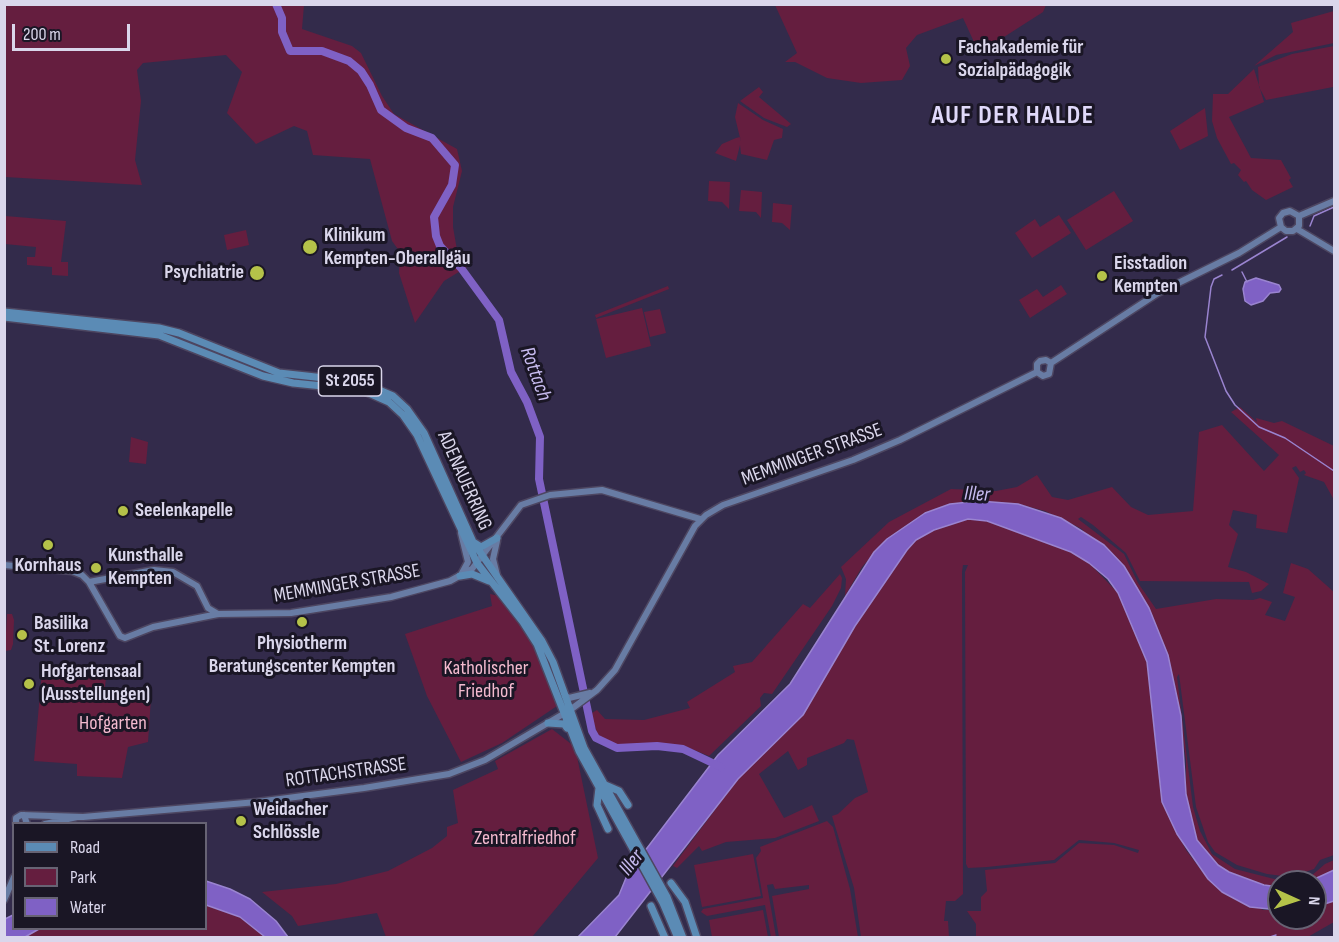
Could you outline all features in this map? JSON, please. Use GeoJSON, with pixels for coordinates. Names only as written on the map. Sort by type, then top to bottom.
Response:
{"type":"FeatureCollection","features":[{"type":"Feature","properties":{"kind":"main road","name":"ADENAUERRING"},"geometry":{"type":"LineString","coordinates":[[4,312],[159,328],[178,333],[279,373],[352,381],[382,391],[407,409],[421,427],[473,542],[542,641],[565,696],[569,730],[601,786]]}},
{"type":"Feature","properties":{"kind":"main road","name":"ADENAUERRING"},"geometry":{"type":"LineString","coordinates":[[4,317],[159,336],[277,380],[352,388],[380,397],[404,415],[417,435],[477,563],[523,622],[537,644],[604,796],[665,900],[683,938]]}},
{"type":"Feature","properties":{"kind":"main road"},"geometry":{"type":"LineString","coordinates":[[473,542],[481,547],[497,538]]}},
{"type":"Feature","properties":{"kind":"main road"},"geometry":{"type":"LineString","coordinates":[[460,576],[472,574],[491,581]]}},
{"type":"Feature","properties":{"kind":"main road"},"geometry":{"type":"LineString","coordinates":[[548,723],[564,724],[569,730]]}},
{"type":"Feature","properties":{"kind":"main road"},"geometry":{"type":"LineString","coordinates":[[604,796],[601,786],[617,789],[628,805]]}},
{"type":"Feature","properties":{"kind":"main road"},"geometry":{"type":"LineString","coordinates":[[608,828],[598,808],[604,796],[617,789]]}},
{"type":"Feature","properties":{"kind":"main road"},"geometry":{"type":"LineString","coordinates":[[671,883],[685,902],[698,938]]}},
{"type":"Feature","properties":{"kind":"main road","name":"ADENAUERRING"},"geometry":{"type":"LineString","coordinates":[[665,900],[678,938]]}},
{"type":"Feature","properties":{"kind":"main road"},"geometry":{"type":"LineString","coordinates":[[651,906],[665,938]]}},
{"type":"Feature","properties":{"kind":"street","name":"MEMMINGER STRASSE"},"geometry":{"type":"LineString","coordinates":[[1037,372],[1043,375],[1049,374],[1051,363],[1158,293],[1239,253],[1281,227],[1279,218],[1283,213],[1290,211],[1299,216],[1335,201]]}},
{"type":"Feature","properties":{"kind":"street"},"geometry":{"type":"LineString","coordinates":[[1297,229],[1300,223],[1299,216]]}},
{"type":"Feature","properties":{"kind":"street"},"geometry":{"type":"LineString","coordinates":[[1281,227],[1286,231],[1297,229],[1335,251]]}},
{"type":"Feature","properties":{"kind":"street","name":"MEMMINGER STRASSE"},"geometry":{"type":"LineString","coordinates":[[1037,372],[1037,364],[1040,361],[1046,360],[1051,363]]}},
{"type":"Feature","properties":{"kind":"street","name":"MEMMINGER STRASSE"},"geometry":{"type":"LineString","coordinates":[[89,582],[123,638],[153,627],[218,614],[291,613],[391,597],[460,576],[477,563],[521,505],[538,497],[603,490],[700,519],[723,505],[853,460],[900,440],[1037,372]]}},
{"type":"Feature","properties":{"kind":"street","name":"ROTTACHSTRASSE"},"geometry":{"type":"LineString","coordinates":[[24,815],[78,817],[257,802],[443,776],[485,760],[567,712],[579,700],[593,693],[615,670],[700,519]]}},
{"type":"Feature","properties":{"kind":"street"},"geometry":{"type":"LineString","coordinates":[[460,576],[468,562],[461,533]]}},
{"type":"Feature","properties":{"kind":"street"},"geometry":{"type":"LineString","coordinates":[[497,538],[493,559],[500,581]]}},
{"type":"Feature","properties":{"kind":"street"},"geometry":{"type":"LineString","coordinates":[[4,565],[76,572],[89,582],[164,570],[181,575],[197,586],[208,608],[218,614]]}},
{"type":"Feature","properties":{"kind":"street"},"geometry":{"type":"LineString","coordinates":[[203,617],[208,608]]}},
{"type":"Feature","properties":{"kind":"street"},"geometry":{"type":"LineString","coordinates":[[565,696],[579,700]]}},
{"type":"Feature","properties":{"kind":"street"},"geometry":{"type":"LineString","coordinates":[[16,822],[18,816],[24,815],[26,822]]}},
{"type":"Feature","properties":{"kind":"street","name":"ROTTACHSTRASSE"},"geometry":{"type":"LineString","coordinates":[[54,822],[78,817]]}},
{"type":"Feature","properties":{"kind":"street"},"geometry":{"type":"LineString","coordinates":[[4,900],[12,882]]}},
{"type":"Feature","properties":{"kind":"green space"},"geometry":{"type":"Polygon","coordinates":[[[4,5],[304,5],[302,29],[352,46],[361,53],[382,96],[394,114],[457,149],[462,171],[453,207],[453,227],[457,250],[467,267],[444,281],[415,323],[399,273],[400,252],[392,241],[370,159],[313,155],[307,131],[294,126],[256,144],[227,113],[242,72],[226,55],[143,63],[137,70],[141,101],[135,160],[142,185],[5,177],[4,5]]]}},
{"type":"Feature","properties":{"kind":"green space"},"geometry":{"type":"Polygon","coordinates":[[[775,5],[1046,5],[1043,12],[979,53],[963,18],[917,35],[906,48],[910,66],[902,80],[861,83],[827,78],[795,62],[785,62],[797,53],[775,5]]]}},
{"type":"Feature","properties":{"kind":"green space"},"geometry":{"type":"Polygon","coordinates":[[[1334,11],[1334,43],[1276,55],[1254,66],[1293,32],[1291,23],[1334,11]]]}},
{"type":"Feature","properties":{"kind":"green space"},"geometry":{"type":"Polygon","coordinates":[[[1334,46],[1334,92],[1333,87],[1266,100],[1259,87],[1258,67],[1292,54],[1334,46]]]}},
{"type":"Feature","properties":{"kind":"green space"},"geometry":{"type":"Polygon","coordinates":[[[1254,69],[1264,102],[1229,117],[1251,158],[1281,160],[1291,178],[1289,180],[1293,187],[1266,200],[1252,190],[1238,175],[1241,170],[1234,163],[1231,164],[1217,138],[1212,121],[1213,94],[1228,94],[1254,69]]]}},
{"type":"Feature","properties":{"kind":"green space"},"geometry":{"type":"Polygon","coordinates":[[[759,87],[763,92],[759,97],[791,124],[787,127],[764,118],[740,101],[759,87]]]}},
{"type":"Feature","properties":{"kind":"green space"},"geometry":{"type":"Polygon","coordinates":[[[738,103],[763,120],[783,129],[782,138],[774,140],[767,160],[741,154],[740,145],[736,161],[715,153],[722,144],[740,137],[735,117],[738,103]]]}},
{"type":"Feature","properties":{"kind":"green space"},"geometry":{"type":"Polygon","coordinates":[[[1205,108],[1208,136],[1180,150],[1170,131],[1205,108]]]}},
{"type":"Feature","properties":{"kind":"green space"},"geometry":{"type":"Polygon","coordinates":[[[709,181],[730,182],[729,209],[722,202],[708,201],[709,181]]]}},
{"type":"Feature","properties":{"kind":"green space"},"geometry":{"type":"Polygon","coordinates":[[[741,190],[762,192],[761,218],[756,212],[739,211],[741,190]]]}},
{"type":"Feature","properties":{"kind":"green space"},"geometry":{"type":"Polygon","coordinates":[[[1114,191],[1133,221],[1086,250],[1067,220],[1114,191]]]}},
{"type":"Feature","properties":{"kind":"green space"},"geometry":{"type":"Polygon","coordinates":[[[773,203],[792,205],[790,230],[782,223],[772,222],[773,203]]]}},
{"type":"Feature","properties":{"kind":"green space"},"geometry":{"type":"Polygon","coordinates":[[[1059,215],[1071,233],[1032,258],[1015,233],[1035,219],[1040,227],[1059,215]]]}},
{"type":"Feature","properties":{"kind":"green space"},"geometry":{"type":"Polygon","coordinates":[[[5,216],[66,221],[61,262],[68,262],[68,276],[52,275],[52,267],[27,265],[27,257],[35,257],[36,247],[5,244],[5,216]]]}},
{"type":"Feature","properties":{"kind":"green space"},"geometry":{"type":"Polygon","coordinates":[[[246,230],[249,245],[227,250],[224,235],[246,230]]]}},
{"type":"Feature","properties":{"kind":"green space"},"geometry":{"type":"Polygon","coordinates":[[[1061,285],[1067,294],[1030,318],[1019,300],[1037,289],[1043,297],[1061,285]]]}},
{"type":"Feature","properties":{"kind":"green space"},"geometry":{"type":"Polygon","coordinates":[[[668,286],[669,289],[596,318],[595,315],[668,286]]]}},
{"type":"Feature","properties":{"kind":"green space"},"geometry":{"type":"Polygon","coordinates":[[[642,308],[651,346],[606,358],[596,319],[642,308]]]}},
{"type":"Feature","properties":{"kind":"green space"},"geometry":{"type":"Polygon","coordinates":[[[660,309],[666,333],[650,337],[644,312],[660,309]]]}},
{"type":"Feature","properties":{"kind":"green space"},"geometry":{"type":"Polygon","coordinates":[[[1240,407],[1257,422],[1256,418],[1274,423],[1282,421],[1334,446],[1334,500],[1324,482],[1304,475],[1306,473],[1304,470],[1300,472],[1296,466],[1292,468],[1299,478],[1287,533],[1256,528],[1257,515],[1233,510],[1229,525],[1238,534],[1228,567],[1246,572],[1269,584],[1261,591],[1252,593],[1249,582],[1140,581],[1126,553],[1093,525],[1081,517],[1078,519],[1124,554],[1138,583],[1156,609],[1216,599],[1253,600],[1260,598],[1272,602],[1265,615],[1285,621],[1295,597],[1283,593],[1291,563],[1308,569],[1334,592],[1334,855],[1320,860],[1314,869],[1267,870],[1267,874],[1237,865],[1215,852],[1208,842],[1196,807],[1179,674],[1177,677],[1193,807],[1200,831],[1212,854],[1235,869],[1267,877],[1267,885],[1229,872],[1218,865],[1197,840],[1186,794],[1186,760],[1174,680],[1082,529],[1045,511],[1018,504],[979,501],[950,504],[925,513],[887,539],[862,567],[845,596],[846,579],[841,567],[889,522],[951,489],[996,491],[1017,487],[1037,475],[1052,497],[1068,500],[1112,487],[1131,507],[1148,515],[1193,511],[1199,432],[1222,425],[1264,471],[1279,455],[1231,412],[1240,407]]]}},
{"type":"Feature","properties":{"kind":"green space"},"geometry":{"type":"Polygon","coordinates":[[[131,437],[148,442],[146,464],[129,462],[131,437]]]}},
{"type":"Feature","properties":{"kind":"green space"},"geometry":{"type":"Polygon","coordinates":[[[968,519],[987,521],[1071,552],[1089,563],[1118,593],[1147,662],[1162,802],[1186,850],[1208,879],[1263,910],[1267,910],[1267,930],[1320,930],[1306,938],[976,937],[976,924],[967,911],[981,911],[981,897],[987,891],[985,870],[1055,863],[1079,843],[1114,845],[1138,853],[1139,850],[1114,843],[1079,840],[1054,860],[968,868],[966,864],[965,572],[968,565],[963,565],[962,572],[963,894],[955,901],[946,901],[944,921],[948,921],[949,937],[861,937],[854,888],[832,816],[838,814],[855,798],[868,792],[854,740],[847,739],[844,743],[807,758],[807,765],[798,770],[788,751],[759,774],[784,818],[812,805],[819,821],[775,838],[726,842],[702,851],[699,846],[677,868],[673,866],[738,779],[803,715],[855,626],[907,550],[916,540],[934,530],[968,519]]]}},
{"type":"Feature","properties":{"kind":"green space"},"geometry":{"type":"Polygon","coordinates":[[[840,574],[841,588],[832,606],[772,694],[764,693],[760,698],[761,706],[709,756],[684,746],[611,744],[598,735],[590,714],[597,710],[605,719],[644,720],[690,708],[687,702],[735,672],[733,666],[752,662],[803,604],[810,608],[840,574]]]}},
{"type":"Feature","properties":{"kind":"green space","name":"Katholischer Friedhof"},"geometry":{"type":"Polygon","coordinates":[[[490,594],[499,596],[535,645],[557,706],[502,743],[461,762],[427,696],[405,634],[492,606],[490,594]]]}},
{"type":"Feature","properties":{"kind":"green space"},"geometry":{"type":"Polygon","coordinates":[[[7,614],[12,614],[14,620],[13,644],[11,650],[5,651],[7,614]]]}},
{"type":"Feature","properties":{"kind":"green space","name":"Hofgarten"},"geometry":{"type":"Polygon","coordinates":[[[42,671],[106,678],[104,695],[151,698],[148,742],[128,747],[122,778],[77,776],[77,764],[34,761],[42,671]]]}},
{"type":"Feature","properties":{"kind":"green space","name":"Zentralfriedhof"},"geometry":{"type":"Polygon","coordinates":[[[552,729],[575,747],[598,858],[532,937],[386,937],[377,913],[298,926],[292,916],[262,892],[336,884],[388,871],[432,848],[447,836],[447,827],[458,823],[453,790],[498,769],[495,761],[552,729]]]}},
{"type":"Feature","properties":{"kind":"green space"},"geometry":{"type":"Polygon","coordinates":[[[827,821],[833,827],[850,889],[858,937],[779,937],[772,896],[809,889],[809,885],[775,889],[773,884],[767,885],[776,937],[771,937],[765,905],[707,916],[701,912],[703,909],[763,898],[756,858],[761,851],[760,847],[827,821]]]}},
{"type":"Feature","properties":{"kind":"green space"},"geometry":{"type":"Polygon","coordinates":[[[753,854],[761,896],[702,907],[694,865],[753,854]]]}},
{"type":"Feature","properties":{"kind":"green space"},"geometry":{"type":"Polygon","coordinates":[[[1334,860],[1334,870],[1327,874],[1327,870],[1318,870],[1334,860]]]}},
{"type":"Feature","properties":{"kind":"green space"},"geometry":{"type":"Polygon","coordinates":[[[1334,901],[1334,922],[1327,926],[1327,903],[1334,901]]]}},
{"type":"Feature","properties":{"kind":"green space"},"geometry":{"type":"Polygon","coordinates":[[[207,905],[240,917],[265,937],[27,936],[36,930],[207,930],[207,905]]]}},
{"type":"Feature","properties":{"kind":"green space"},"geometry":{"type":"Polygon","coordinates":[[[763,910],[768,937],[712,937],[709,920],[763,910]]]}},
{"type":"Feature","properties":{"kind":"water"},"geometry":{"type":"Polygon","coordinates":[[[1256,278],[1279,285],[1281,289],[1279,292],[1270,293],[1263,301],[1251,305],[1245,301],[1243,289],[1245,282],[1256,278]]]}},
{"type":"Feature","properties":{"kind":"water"},"geometry":{"type":"Polygon","coordinates":[[[979,501],[1018,504],[1061,518],[1104,545],[1124,566],[1149,608],[1168,655],[1181,716],[1186,794],[1197,840],[1218,865],[1229,872],[1267,885],[1267,909],[1250,907],[1222,892],[1208,879],[1177,834],[1162,802],[1147,662],[1118,593],[1108,579],[1071,552],[987,521],[968,519],[934,530],[916,540],[907,550],[855,626],[803,715],[738,779],[615,937],[577,938],[619,895],[628,873],[718,755],[790,684],[874,552],[887,539],[925,513],[950,504],[979,501]]]}},
{"type":"Feature","properties":{"kind":"water"},"geometry":{"type":"Polygon","coordinates":[[[1334,870],[1334,901],[1327,903],[1327,873],[1334,870]]]}},
{"type":"Feature","properties":{"kind":"water"},"geometry":{"type":"Polygon","coordinates":[[[207,881],[250,899],[276,921],[288,937],[265,937],[240,917],[207,905],[207,881]]]}},
{"type":"Feature","properties":{"kind":"water"},"geometry":{"type":"Polygon","coordinates":[[[12,916],[12,930],[37,930],[25,937],[5,937],[5,919],[12,916]]]}},
{"type":"Feature","properties":{"kind":"waterway","name":"Rottach"},"geometry":{"type":"LineString","coordinates":[[276,4],[282,18],[282,32],[290,51],[322,51],[349,61],[361,71],[381,110],[406,128],[432,138],[455,165],[452,185],[434,217],[436,236],[440,246],[461,268],[499,320],[511,372],[527,402],[540,437],[539,479],[592,731],[596,738],[617,748],[657,746],[683,749],[721,767]]}},
{"type":"Feature","properties":{"kind":"waterway"},"geometry":{"type":"LineString","coordinates":[[1310,226],[1314,216],[1334,207]]}},
{"type":"Feature","properties":{"kind":"waterway"},"geometry":{"type":"LineString","coordinates":[[1232,270],[1287,237]]}},
{"type":"Feature","properties":{"kind":"waterway"},"geometry":{"type":"LineString","coordinates":[[1242,272],[1247,282]]}},
{"type":"Feature","properties":{"kind":"waterway"},"geometry":{"type":"LineString","coordinates":[[1222,275],[1214,279],[1211,287],[1205,337],[1226,391],[1235,405],[1259,427],[1285,438],[1334,471]]}},
{"type":"Feature","properties":{"kind":"waterway"},"geometry":{"type":"LineString","coordinates":[[1267,938],[1276,935]]}},
{"type":"Feature","properties":{"kind":"place","name":"Fachakademie für Sozialpädagogik"},"geometry":{"type":"Point","coordinates":[946,59]}},
{"type":"Feature","properties":{"kind":"place","name":"Klinikum Kempten-Oberallgäu"},"geometry":{"type":"Point","coordinates":[310,247]}},
{"type":"Feature","properties":{"kind":"place","name":"Psychiatrie"},"geometry":{"type":"Point","coordinates":[257,273]}},
{"type":"Feature","properties":{"kind":"place","name":"Eisstadion Kempten"},"geometry":{"type":"Point","coordinates":[1102,276]}},
{"type":"Feature","properties":{"kind":"place","name":"Seelenkapelle"},"geometry":{"type":"Point","coordinates":[123,511]}},
{"type":"Feature","properties":{"kind":"place","name":"Kornhaus"},"geometry":{"type":"Point","coordinates":[48,545]}},
{"type":"Feature","properties":{"kind":"place","name":"Kunsthalle Kempten"},"geometry":{"type":"Point","coordinates":[96,568]}},
{"type":"Feature","properties":{"kind":"place","name":"Physiotherm Beratungscenter Kempten"},"geometry":{"type":"Point","coordinates":[302,622]}},
{"type":"Feature","properties":{"kind":"place","name":"Basilika St. Lorenz"},"geometry":{"type":"Point","coordinates":[22,635]}},
{"type":"Feature","properties":{"kind":"place","name":"Hofgartensaal (Ausstellungen)"},"geometry":{"type":"Point","coordinates":[29,684]}},
{"type":"Feature","properties":{"kind":"place","name":"Weidacher Schlössle"},"geometry":{"type":"Point","coordinates":[241,821]}},
{"type":"Feature","properties":{"kind":"district","name":"AUF DER HALDE"},"geometry":{"type":"Point","coordinates":[1013,116]}},
{"type":"Feature","properties":{"kind":"water label","name":"Iller"},"geometry":{"type":"Point","coordinates":[977,495]}},
{"type":"Feature","properties":{"kind":"water label","name":"Iller"},"geometry":{"type":"Point","coordinates":[632,863]}}]}
